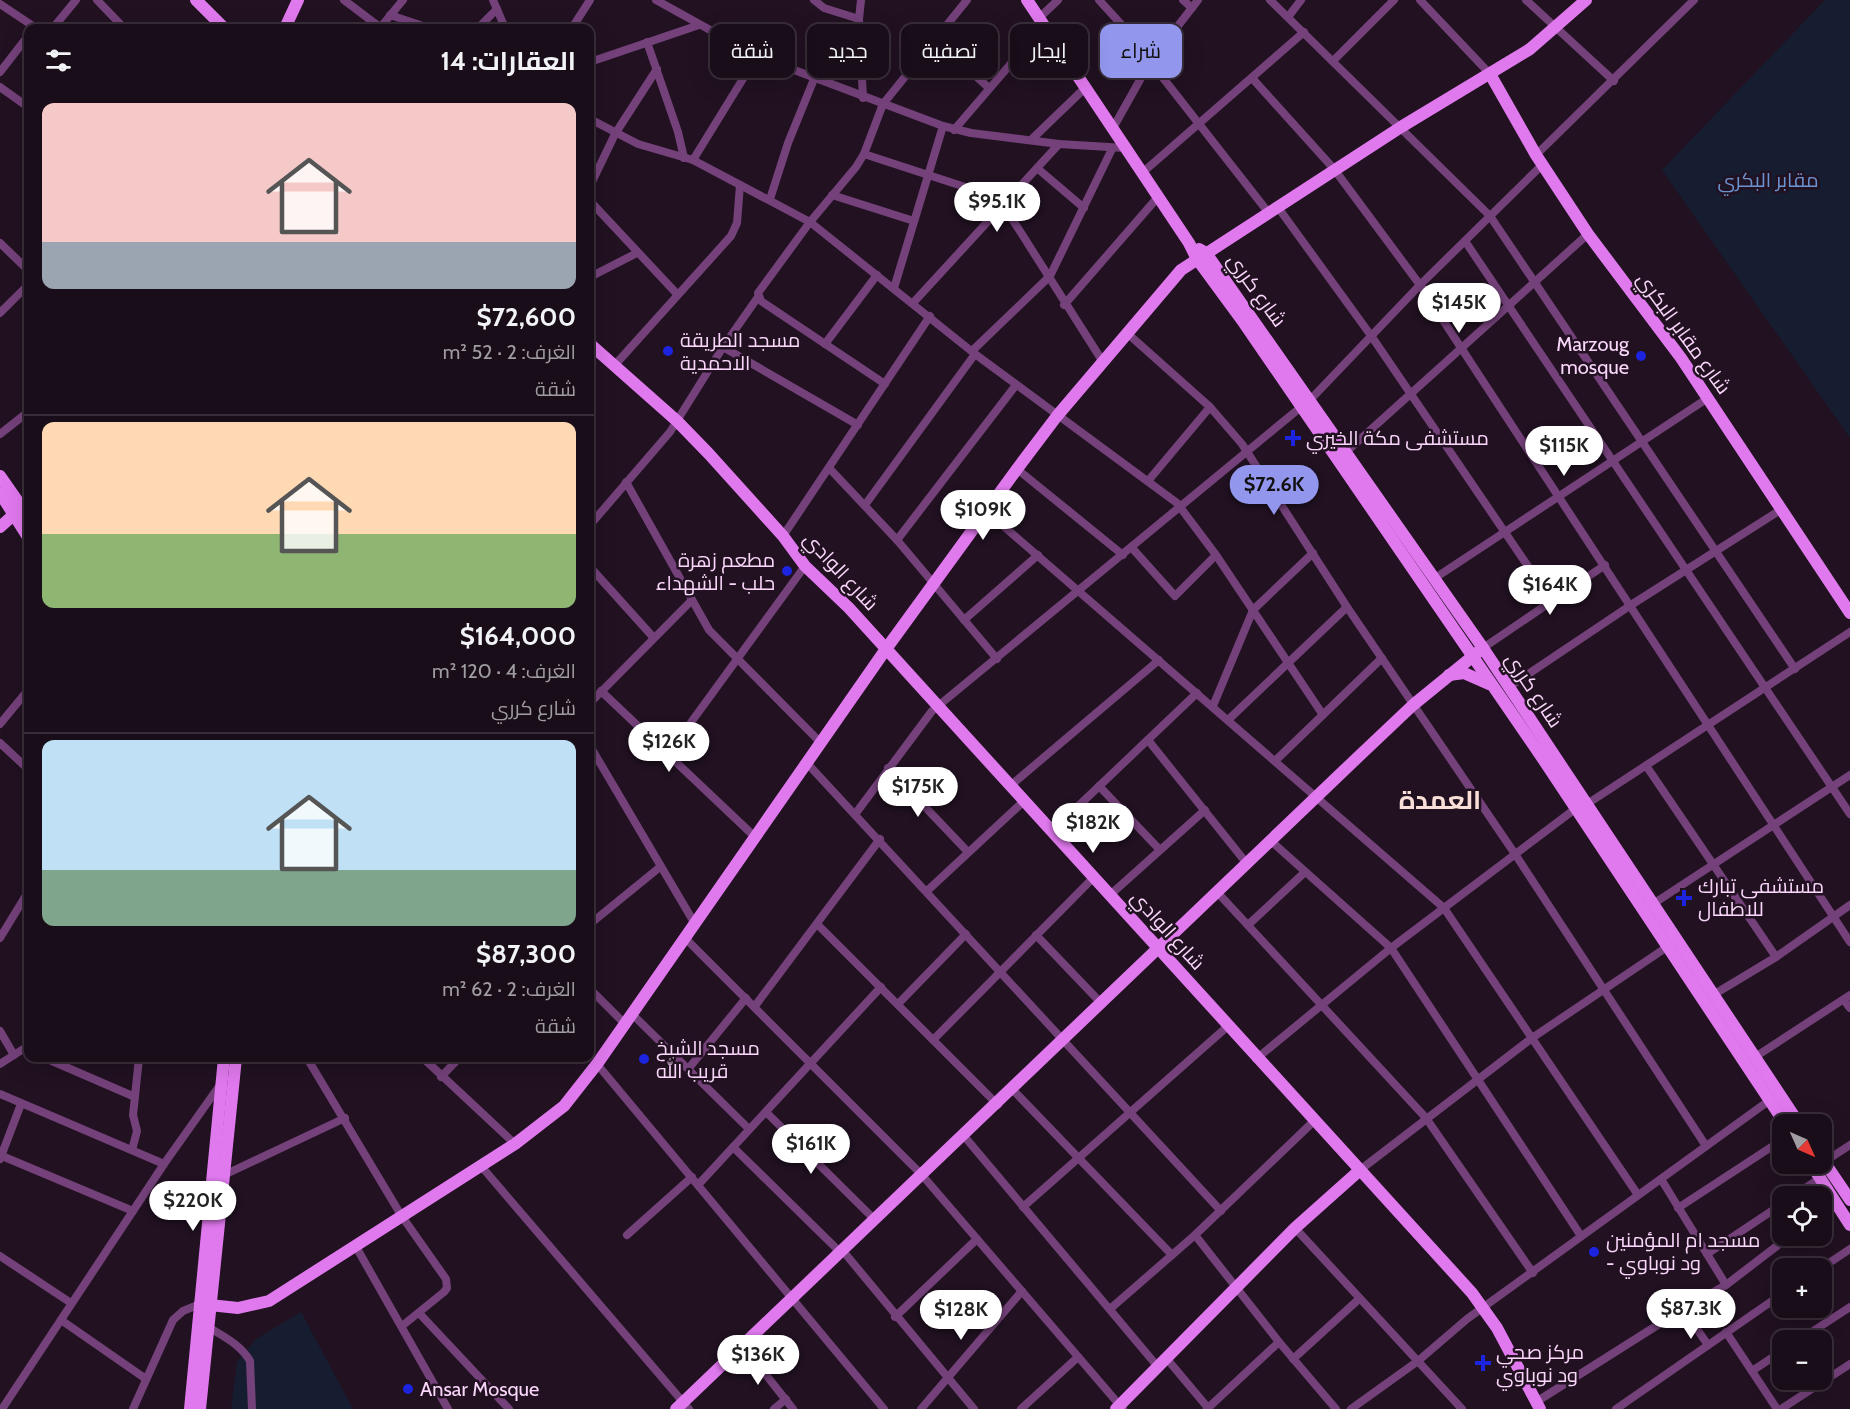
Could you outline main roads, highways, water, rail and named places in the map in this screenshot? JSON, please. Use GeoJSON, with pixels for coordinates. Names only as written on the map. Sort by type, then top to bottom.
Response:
{"type":"FeatureCollection","features":[{"type":"Feature","properties":{"kind":"main road"},"geometry":{"type":"LineString","coordinates":[[196,0],[221,24]]}},
{"type":"Feature","properties":{"kind":"main road"},"geometry":{"type":"LineString","coordinates":[[287,24],[298,0]]}},
{"type":"Feature","properties":{"kind":"main road"},"geometry":{"type":"LineString","coordinates":[[1027,0],[1158,197],[1190,243],[1202,256]]}},
{"type":"Feature","properties":{"kind":"main road"},"geometry":{"type":"LineString","coordinates":[[205,1305],[238,1308],[269,1301],[515,1144],[564,1106],[629,1019],[820,742],[986,511],[1057,416],[1181,270],[1401,126],[1490,74],[1555,30],[1586,0]]}},
{"type":"Feature","properties":{"kind":"main road","name":"شارع مقابر البكري"},"geometry":{"type":"LineString","coordinates":[[1490,74],[1539,160],[1588,234],[1708,398],[1850,613]]}},
{"type":"Feature","properties":{"kind":"main road","name":"شارع كرري"},"geometry":{"type":"LineString","coordinates":[[1202,256],[1305,404],[1493,687],[1534,735],[1587,804],[1653,904],[1672,944],[1779,1114]]}},
{"type":"Feature","properties":{"kind":"main road","name":"شارع الوادي"},"geometry":{"type":"LineString","coordinates":[[594,348],[677,421],[783,536],[805,566],[886,649],[1484,1308],[1538,1405]]}},
{"type":"Feature","properties":{"kind":"main road","name":"شارع كرري"},"geometry":{"type":"LineString","coordinates":[[1305,404],[1346,452],[1483,648],[1509,687],[1575,809],[1672,944],[1713,995],[1793,1114]]}},
{"type":"Feature","properties":{"kind":"main road"},"geometry":{"type":"LineString","coordinates":[[0,476],[24,509]]}},
{"type":"Feature","properties":{"kind":"main road"},"geometry":{"type":"LineString","coordinates":[[0,493],[24,509]]}},
{"type":"Feature","properties":{"kind":"main road"},"geometry":{"type":"LineString","coordinates":[[0,527],[24,509]]}},
{"type":"Feature","properties":{"kind":"main road"},"geometry":{"type":"LineString","coordinates":[[683,1407],[743,1346],[998,1105],[1413,705],[1483,648]]}},
{"type":"Feature","properties":{"kind":"main road"},"geometry":{"type":"LineString","coordinates":[[1448,676],[1471,675],[1493,687]]}},
{"type":"Feature","properties":{"kind":"main road"},"geometry":{"type":"LineString","coordinates":[[200,1409],[208,1327],[205,1305],[224,1062]]}},
{"type":"Feature","properties":{"kind":"main road"},"geometry":{"type":"LineString","coordinates":[[190,1409],[224,1175],[236,1062]]}},
{"type":"Feature","properties":{"kind":"main road"},"geometry":{"type":"LineString","coordinates":[[1120,1408],[1295,1228],[1360,1170]]}},
{"type":"Feature","properties":{"kind":"main road"},"geometry":{"type":"LineString","coordinates":[[1832,1173],[1850,1200]]}},
{"type":"Feature","properties":{"kind":"main road"},"geometry":{"type":"LineString","coordinates":[[1817,1174],[1850,1225]]}},
{"type":"Feature","properties":{"kind":"place","name":"مسجد الطريقة الاحمدية"},"geometry":{"type":"Point","coordinates":[668,351]}},
{"type":"Feature","properties":{"kind":"place","name":"Marzoug mosque"},"geometry":{"type":"Point","coordinates":[1641,356]}},
{"type":"Feature","properties":{"kind":"place","name":"مستشفى مكة الخيري"},"geometry":{"type":"Point","coordinates":[1293,438]}},
{"type":"Feature","properties":{"kind":"place","name":"مطعم زهرة حلب - الشهداء"},"geometry":{"type":"Point","coordinates":[787,571]}},
{"type":"Feature","properties":{"kind":"place","name":"مستشفى تبارك للاطفال"},"geometry":{"type":"Point","coordinates":[1684,898]}},
{"type":"Feature","properties":{"kind":"place","name":"مسجد الشيخ قريب الله"},"geometry":{"type":"Point","coordinates":[644,1059]}},
{"type":"Feature","properties":{"kind":"place","name":"مسجد ام المؤمنين - ود نوباوي"},"geometry":{"type":"Point","coordinates":[1594,1252]}},
{"type":"Feature","properties":{"kind":"place","name":"مركز صحي ود نوباوي"},"geometry":{"type":"Point","coordinates":[1483,1363]}},
{"type":"Feature","properties":{"kind":"place","name":"Ansar Mosque"},"geometry":{"type":"Point","coordinates":[408,1389]}},
{"type":"Feature","properties":{"kind":"district","name":"العمدة"},"geometry":{"type":"Point","coordinates":[1440,800]}},
{"type":"Feature","properties":{"kind":"park label","name":"مقابر البكري"},"geometry":{"type":"Point","coordinates":[1768,180]}}]}
